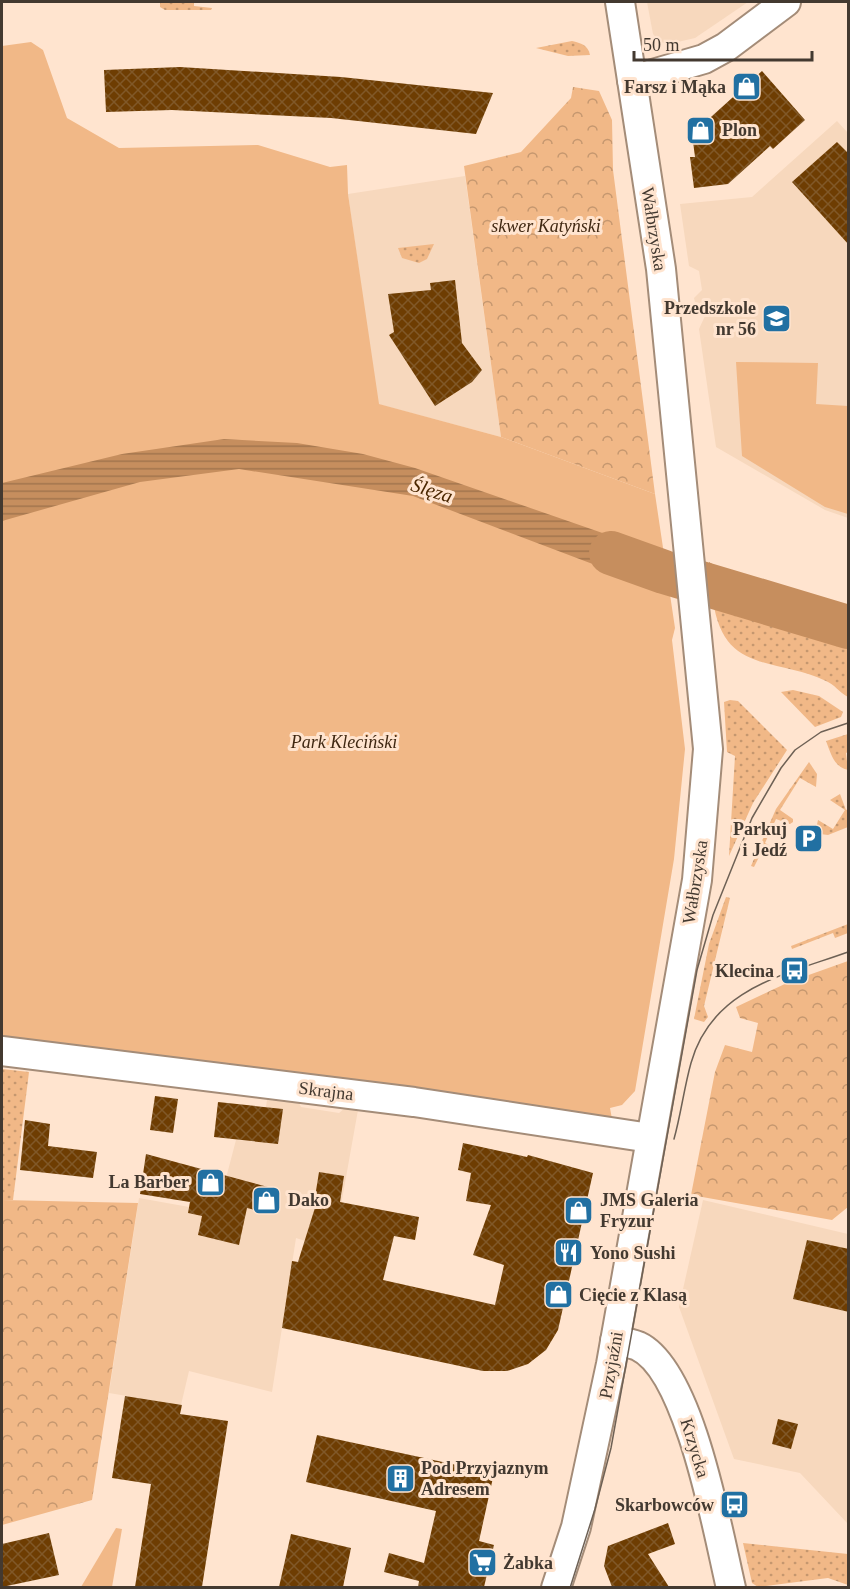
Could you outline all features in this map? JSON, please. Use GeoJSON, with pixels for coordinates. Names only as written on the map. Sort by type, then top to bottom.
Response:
{"type":"FeatureCollection","features":[{"type":"Feature","properties":{"kind":"street","name":"Wałbrzyska"},"geometry":{"type":"LineString","coordinates":[[620,2],[661,269],[708,749],[697,880],[650,1138]]}},
{"type":"Feature","properties":{"kind":"street"},"geometry":{"type":"LineString","coordinates":[[632,80],[704,59],[726,47],[786,2]]}},
{"type":"Feature","properties":{"kind":"street","name":"Skrajna"},"geometry":{"type":"LineString","coordinates":[[2,1051],[414,1102],[650,1138]]}},
{"type":"Feature","properties":{"kind":"street","name":"Przyjaźni"},"geometry":{"type":"LineString","coordinates":[[556,1587],[576,1527],[600,1421],[650,1138]]}},
{"type":"Feature","properties":{"kind":"street","name":"Krzycka"},"geometry":{"type":"LineString","coordinates":[[615,1341],[638,1346],[653,1357],[675,1388],[708,1491],[730,1587]]}},
{"type":"Feature","properties":{"kind":"shaded area"},"geometry":{"type":"Polygon","coordinates":[[[647,2],[748,2],[695,38],[669,44],[660,42],[653,34],[647,2]]]}},
{"type":"Feature","properties":{"kind":"shaded area","name":"Przedszkole nr 56"},"geometry":{"type":"Polygon","coordinates":[[[837,121],[848,133],[848,518],[825,510],[716,447],[699,329],[705,316],[696,307],[694,298],[702,290],[699,271],[689,266],[680,204],[752,197],[837,121]]]}},
{"type":"Feature","properties":{"kind":"shaded area"},"geometry":{"type":"Polygon","coordinates":[[[465,176],[501,437],[378,404],[348,194],[465,176]]]}},
{"type":"Feature","properties":{"kind":"shaded area","name":"Dako"},"geometry":{"type":"Polygon","coordinates":[[[267,1100],[299,1103],[301,1107],[339,1113],[345,1108],[358,1110],[333,1250],[296,1238],[272,1392],[189,1371],[181,1405],[109,1393],[139,1198],[189,1207],[192,1193],[220,1201],[236,1140],[261,1142],[267,1100]]]}},
{"type":"Feature","properties":{"kind":"shaded area"},"geometry":{"type":"Polygon","coordinates":[[[703,1200],[848,1234],[848,1524],[800,1473],[734,1459],[679,1307],[703,1200]]]}},
{"type":"Feature","properties":{"kind":"green space"},"geometry":{"type":"Polygon","coordinates":[[[160,2],[194,2],[194,6],[212,8],[211,10],[165,10],[160,7],[160,2]]]}},
{"type":"Feature","properties":{"kind":"green space"},"geometry":{"type":"Polygon","coordinates":[[[572,41],[584,45],[590,55],[568,56],[536,48],[572,41]]]}},
{"type":"Feature","properties":{"kind":"green space","name":"Park Kleciński"},"geometry":{"type":"Polygon","coordinates":[[[31,42],[43,50],[67,118],[119,148],[258,145],[330,167],[347,165],[348,194],[379,404],[501,437],[655,494],[675,628],[672,640],[685,749],[674,859],[635,1091],[622,1105],[610,1108],[612,1119],[413,1087],[2,1037],[2,46],[31,42]]]}},
{"type":"Feature","properties":{"kind":"green space","name":"skwer Katyński"},"geometry":{"type":"Polygon","coordinates":[[[573,87],[599,91],[612,120],[613,170],[655,494],[501,437],[464,166],[521,152],[571,98],[573,87]]]}},
{"type":"Feature","properties":{"kind":"green space"},"geometry":{"type":"Polygon","coordinates":[[[434,244],[427,259],[419,263],[402,258],[398,248],[434,244]]]}},
{"type":"Feature","properties":{"kind":"green space"},"geometry":{"type":"Polygon","coordinates":[[[736,362],[818,363],[816,404],[848,406],[848,514],[825,507],[742,456],[736,362]]]}},
{"type":"Feature","properties":{"kind":"green space"},"geometry":{"type":"Polygon","coordinates":[[[713,600],[848,639],[848,697],[826,681],[754,659],[739,652],[728,640],[719,624],[713,600]]]}},
{"type":"Feature","properties":{"kind":"green space"},"geometry":{"type":"Polygon","coordinates":[[[793,690],[819,696],[843,712],[841,717],[815,727],[781,692],[793,690]]]}},
{"type":"Feature","properties":{"kind":"green space"},"geometry":{"type":"Polygon","coordinates":[[[738,701],[787,750],[753,803],[729,856],[735,756],[727,752],[724,702],[738,701]]]}},
{"type":"Feature","properties":{"kind":"green space"},"geometry":{"type":"Polygon","coordinates":[[[848,734],[848,752],[846,753],[848,770],[836,763],[826,741],[848,734]]]}},
{"type":"Feature","properties":{"kind":"green space"},"geometry":{"type":"Polygon","coordinates":[[[809,762],[817,774],[816,787],[800,778],[780,810],[793,819],[793,822],[790,824],[776,819],[765,843],[780,851],[778,856],[762,851],[754,867],[751,866],[776,809],[809,762]]]}},
{"type":"Feature","properties":{"kind":"green space"},"geometry":{"type":"Polygon","coordinates":[[[840,794],[846,810],[848,809],[848,827],[828,835],[820,834],[816,829],[818,820],[833,829],[845,810],[830,800],[840,794]]]}},
{"type":"Feature","properties":{"kind":"green space"},"geometry":{"type":"Polygon","coordinates":[[[726,897],[730,898],[704,1006],[708,1017],[704,1022],[694,1019],[709,944],[726,897]]]}},
{"type":"Feature","properties":{"kind":"green space"},"geometry":{"type":"Polygon","coordinates":[[[848,924],[848,933],[835,938],[833,933],[792,949],[791,946],[848,924]]]}},
{"type":"Feature","properties":{"kind":"green space"},"geometry":{"type":"Polygon","coordinates":[[[848,961],[848,1207],[832,1220],[691,1195],[715,1072],[725,1045],[752,1052],[758,1023],[740,1018],[736,1007],[789,982],[848,961]]]}},
{"type":"Feature","properties":{"kind":"green space"},"geometry":{"type":"Polygon","coordinates":[[[2,1069],[29,1072],[13,1200],[2,1200],[2,1069]]]}},
{"type":"Feature","properties":{"kind":"green space"},"geometry":{"type":"Polygon","coordinates":[[[2,1200],[138,1203],[92,1500],[2,1525],[2,1200]]]}},
{"type":"Feature","properties":{"kind":"green space"},"geometry":{"type":"Polygon","coordinates":[[[116,1528],[122,1529],[112,1587],[81,1587],[116,1528]]]}},
{"type":"Feature","properties":{"kind":"green space"},"geometry":{"type":"Polygon","coordinates":[[[743,1543],[848,1554],[848,1585],[828,1578],[758,1587],[752,1583],[743,1543]]]}},
{"type":"Feature","properties":{"kind":"water"},"geometry":{"type":"Polygon","coordinates":[[[224,439],[297,443],[363,454],[415,468],[666,555],[670,590],[590,563],[413,496],[239,469],[140,482],[2,521],[2,483],[122,454],[224,439]]]}},
{"type":"Feature","properties":{"kind":"water"},"geometry":{"type":"Polygon","coordinates":[[[709,562],[727,573],[848,609],[848,639],[713,600],[709,562]]]}},
{"type":"Feature","properties":{"kind":"building"},"geometry":{"type":"Polygon","coordinates":[[[180,67],[341,77],[493,93],[476,134],[331,118],[172,110],[106,112],[104,70],[180,67]]]}},
{"type":"Feature","properties":{"kind":"building"},"geometry":{"type":"Polygon","coordinates":[[[762,71],[805,120],[773,149],[770,146],[728,184],[694,188],[690,157],[695,157],[692,134],[762,71]]]}},
{"type":"Feature","properties":{"kind":"building"},"geometry":{"type":"Polygon","coordinates":[[[837,142],[849,154],[849,245],[792,182],[837,142]]]}},
{"type":"Feature","properties":{"kind":"building"},"geometry":{"type":"Polygon","coordinates":[[[455,280],[462,343],[482,370],[472,382],[435,406],[389,335],[394,332],[388,294],[431,290],[430,283],[455,280]]]}},
{"type":"Feature","properties":{"kind":"building"},"geometry":{"type":"Polygon","coordinates":[[[155,1096],[178,1099],[173,1133],[150,1130],[155,1096]]]}},
{"type":"Feature","properties":{"kind":"building"},"geometry":{"type":"Polygon","coordinates":[[[218,1102],[283,1109],[278,1144],[214,1137],[218,1102]]]}},
{"type":"Feature","properties":{"kind":"building"},"geometry":{"type":"Polygon","coordinates":[[[25,1120],[50,1124],[48,1146],[97,1152],[93,1178],[20,1170],[25,1120]]]}},
{"type":"Feature","properties":{"kind":"building"},"geometry":{"type":"Polygon","coordinates":[[[463,1143],[527,1157],[528,1155],[593,1173],[558,1330],[546,1350],[528,1364],[507,1371],[483,1371],[282,1328],[292,1261],[298,1262],[318,1198],[315,1197],[319,1172],[344,1176],[340,1202],[419,1217],[415,1240],[394,1236],[383,1280],[495,1305],[504,1265],[473,1255],[491,1205],[466,1201],[471,1173],[458,1170],[463,1143]]]}},
{"type":"Feature","properties":{"kind":"building"},"geometry":{"type":"Polygon","coordinates":[[[146,1154],[279,1190],[272,1214],[247,1208],[239,1245],[198,1235],[202,1216],[188,1213],[190,1202],[140,1194],[146,1154]]]}},
{"type":"Feature","properties":{"kind":"building"},"geometry":{"type":"Polygon","coordinates":[[[807,1240],[849,1249],[849,1312],[793,1299],[807,1240]]]}},
{"type":"Feature","properties":{"kind":"building"},"geometry":{"type":"Polygon","coordinates":[[[125,1396],[182,1405],[180,1414],[228,1421],[202,1587],[135,1587],[151,1484],[112,1478],[125,1396]]]}},
{"type":"Feature","properties":{"kind":"building"},"geometry":{"type":"Polygon","coordinates":[[[778,1419],[798,1424],[791,1449],[772,1444],[778,1419]]]}},
{"type":"Feature","properties":{"kind":"building","name":"Pod Przyjaznym Adresem"},"geometry":{"type":"Polygon","coordinates":[[[317,1435],[494,1473],[479,1541],[494,1545],[484,1587],[418,1587],[419,1581],[384,1572],[389,1553],[424,1563],[436,1511],[306,1482],[317,1435]]]}},
{"type":"Feature","properties":{"kind":"building"},"geometry":{"type":"Polygon","coordinates":[[[668,1523],[675,1544],[648,1554],[669,1587],[612,1587],[604,1566],[608,1546],[668,1523]]]}},
{"type":"Feature","properties":{"kind":"building"},"geometry":{"type":"Polygon","coordinates":[[[49,1533],[59,1575],[2,1587],[2,1544],[49,1533]]]}},
{"type":"Feature","properties":{"kind":"building"},"geometry":{"type":"Polygon","coordinates":[[[291,1534],[351,1548],[343,1587],[279,1587],[291,1534]]]}},
{"type":"Feature","properties":{"kind":"waterway","name":"Ślęza"},"geometry":{"type":"LineString","coordinates":[[611,553],[664,572],[848,627]]}},
{"type":"Feature","properties":{"kind":"tram line"},"geometry":{"type":"LineString","coordinates":[[570,1588],[611,1448],[697,970],[713,915],[752,818],[781,768],[795,750],[821,732],[848,723]]}},
{"type":"Feature","properties":{"kind":"tram line"},"geometry":{"type":"LineString","coordinates":[[674,1139],[691,1063],[701,1038],[715,1017],[753,988],[776,977],[848,952]]}},
{"type":"Feature","properties":{"kind":"place","name":"Farsz i Mąka"},"geometry":{"type":"Point","coordinates":[747,87]}},
{"type":"Feature","properties":{"kind":"place","name":"Plon"},"geometry":{"type":"Point","coordinates":[701,130]}},
{"type":"Feature","properties":{"kind":"place","name":"Przedszkole nr 56"},"geometry":{"type":"Point","coordinates":[777,318]}},
{"type":"Feature","properties":{"kind":"place","name":"Parkuj i Jedź"},"geometry":{"type":"Point","coordinates":[808,839]}},
{"type":"Feature","properties":{"kind":"place","name":"Klecina"},"geometry":{"type":"Point","coordinates":[795,971]}},
{"type":"Feature","properties":{"kind":"place","name":"La Barber"},"geometry":{"type":"Point","coordinates":[210,1182]}},
{"type":"Feature","properties":{"kind":"place","name":"Dako"},"geometry":{"type":"Point","coordinates":[267,1200]}},
{"type":"Feature","properties":{"kind":"place","name":"JMS Galeria Fryzur"},"geometry":{"type":"Point","coordinates":[579,1210]}},
{"type":"Feature","properties":{"kind":"place","name":"Yono Sushi"},"geometry":{"type":"Point","coordinates":[569,1253]}},
{"type":"Feature","properties":{"kind":"place","name":"Cięcie z Klasą"},"geometry":{"type":"Point","coordinates":[558,1295]}},
{"type":"Feature","properties":{"kind":"place","name":"Pod Przyjaznym Adresem"},"geometry":{"type":"Point","coordinates":[400,1478]}},
{"type":"Feature","properties":{"kind":"place","name":"Skarbowców"},"geometry":{"type":"Point","coordinates":[735,1505]}},
{"type":"Feature","properties":{"kind":"place","name":"Żabka"},"geometry":{"type":"Point","coordinates":[482,1563]}}]}
